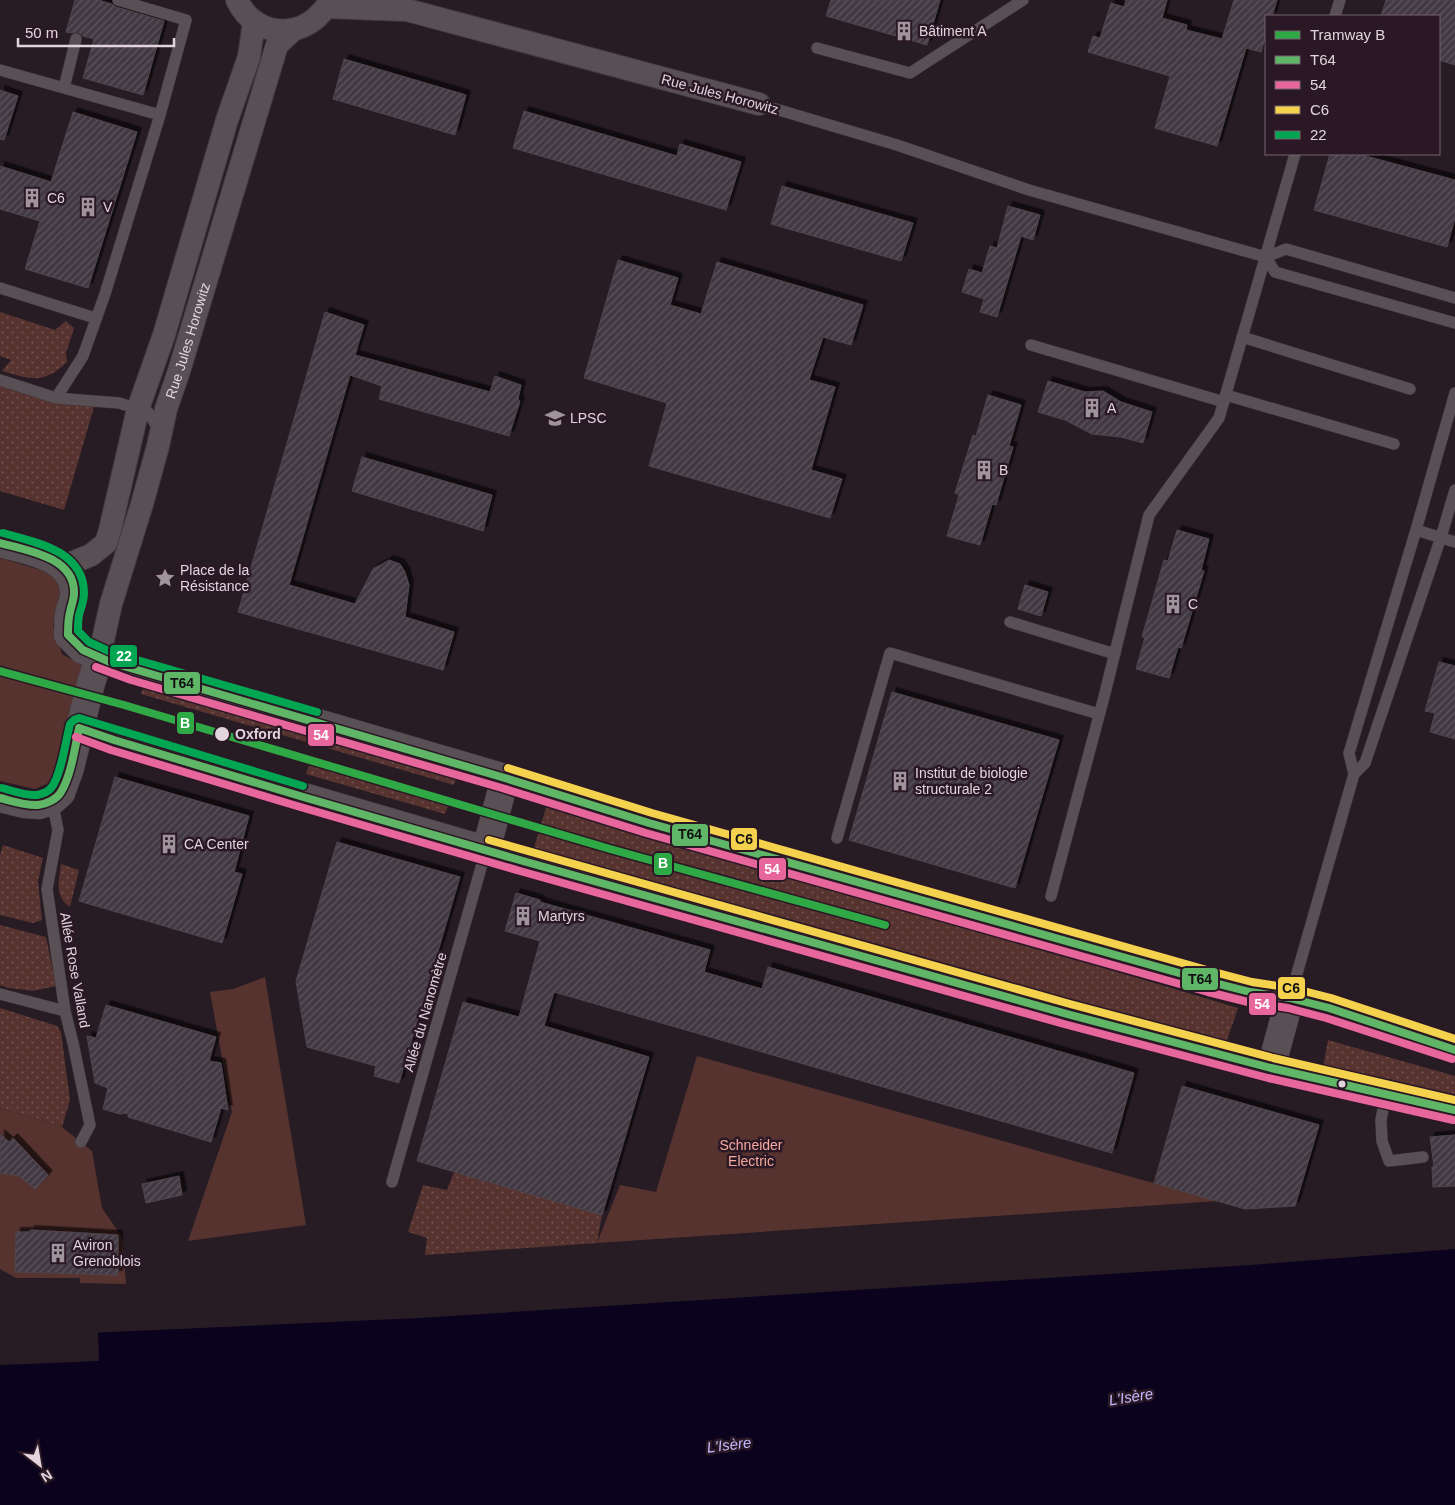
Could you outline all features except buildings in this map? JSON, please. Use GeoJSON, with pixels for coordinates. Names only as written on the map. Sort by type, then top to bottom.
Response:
{"type":"FeatureCollection","features":[{"type":"Feature","properties":{"kind":"main road"},"geometry":{"type":"LineString","coordinates":[[0,543],[47,557],[64,566],[75,590],[69,616],[68,634],[83,650],[99,658],[134,670],[505,778],[658,826],[1202,979],[1250,992],[1290,998],[1353,1016],[1455,1050]]}},
{"type":"Feature","properties":{"kind":"main road"},"geometry":{"type":"LineString","coordinates":[[0,798],[24,804],[39,805],[52,801],[61,793],[70,768],[99,658]]}},
{"type":"Feature","properties":{"kind":"main road"},"geometry":{"type":"LineString","coordinates":[[79,728],[486,850],[1067,1014],[1271,1068],[1455,1110]]}},
{"type":"Feature","properties":{"kind":"main road"},"geometry":{"type":"LineString","coordinates":[[486,850],[505,778]]}},
{"type":"Feature","properties":{"kind":"main road"},"geometry":{"type":"LineString","coordinates":[[1271,1068],[1290,998]]}},
{"type":"Feature","properties":{"kind":"street"},"geometry":{"type":"LineString","coordinates":[[237,0],[243,11],[254,22],[272,30],[292,31],[308,25],[329,3]]}},
{"type":"Feature","properties":{"kind":"street","name":"Rue Jules Horowitz"},"geometry":{"type":"LineString","coordinates":[[329,3],[398,5],[759,104]]}},
{"type":"Feature","properties":{"kind":"street","name":"Rue Jules Horowitz"},"geometry":{"type":"LineString","coordinates":[[64,566],[91,555],[106,543],[114,517],[138,409],[164,335],[227,120],[250,57],[254,22]]}},
{"type":"Feature","properties":{"kind":"street","name":"Rue Jules Horowitz"},"geometry":{"type":"LineString","coordinates":[[99,658],[111,604],[158,446],[166,409],[277,45],[292,31]]}},
{"type":"Feature","properties":{"kind":"lane"},"geometry":{"type":"LineString","coordinates":[[56,398],[83,356],[105,294],[160,114],[186,20],[118,0]]}},
{"type":"Feature","properties":{"kind":"lane"},"geometry":{"type":"LineString","coordinates":[[818,48],[910,73],[1023,0]]}},
{"type":"Feature","properties":{"kind":"lane"},"geometry":{"type":"LineString","coordinates":[[1336,15],[1340,0]]}},
{"type":"Feature","properties":{"kind":"lane"},"geometry":{"type":"LineString","coordinates":[[64,88],[76,39]]}},
{"type":"Feature","properties":{"kind":"lane"},"geometry":{"type":"LineString","coordinates":[[0,70],[160,114]]}},
{"type":"Feature","properties":{"kind":"lane","name":"Rue Jules Horowitz"},"geometry":{"type":"LineString","coordinates":[[759,104],[897,145],[1029,190],[1266,257]]}},
{"type":"Feature","properties":{"kind":"lane"},"geometry":{"type":"LineString","coordinates":[[1051,896],[1115,654],[1149,515],[1219,418],[1295,155]]}},
{"type":"Feature","properties":{"kind":"lane"},"geometry":{"type":"LineString","coordinates":[[1266,257],[1286,249],[1455,298]]}},
{"type":"Feature","properties":{"kind":"lane"},"geometry":{"type":"LineString","coordinates":[[1266,257],[1275,272],[1455,323]]}},
{"type":"Feature","properties":{"kind":"lane"},"geometry":{"type":"LineString","coordinates":[[0,288],[95,318]]}},
{"type":"Feature","properties":{"kind":"lane"},"geometry":{"type":"LineString","coordinates":[[1242,337],[1410,389]]}},
{"type":"Feature","properties":{"kind":"lane"},"geometry":{"type":"LineString","coordinates":[[1031,345],[1394,444]]}},
{"type":"Feature","properties":{"kind":"lane"},"geometry":{"type":"LineString","coordinates":[[0,380],[56,398],[119,403],[148,412],[158,428],[158,446]]}},
{"type":"Feature","properties":{"kind":"lane"},"geometry":{"type":"LineString","coordinates":[[1290,998],[1354,774],[1350,753],[1455,393]]}},
{"type":"Feature","properties":{"kind":"lane"},"geometry":{"type":"LineString","coordinates":[[1354,774],[1365,763],[1455,490]]}},
{"type":"Feature","properties":{"kind":"lane"},"geometry":{"type":"LineString","coordinates":[[1416,530],[1455,542]]}},
{"type":"Feature","properties":{"kind":"lane"},"geometry":{"type":"LineString","coordinates":[[1010,622],[1115,654]]}},
{"type":"Feature","properties":{"kind":"lane"},"geometry":{"type":"LineString","coordinates":[[837,838],[890,653],[1099,714]]}},
{"type":"Feature","properties":{"kind":"lane","name":"Allée Rose Valland"},"geometry":{"type":"LineString","coordinates":[[52,801],[58,830],[47,890],[64,1010],[73,1043],[90,1125],[81,1142]]}},
{"type":"Feature","properties":{"kind":"lane","name":"Allée du Nanomètre"},"geometry":{"type":"LineString","coordinates":[[392,1182],[486,850]]}},
{"type":"Feature","properties":{"kind":"lane"},"geometry":{"type":"LineString","coordinates":[[0,994],[64,1010]]}},
{"type":"Feature","properties":{"kind":"lane"},"geometry":{"type":"LineString","coordinates":[[1386,1094],[1381,1120],[1382,1141],[1389,1161],[1423,1157]]}},
{"type":"Feature","properties":{"kind":"green space"},"geometry":{"type":"Polygon","coordinates":[[[0,312],[55,330],[66,321],[74,328],[66,353],[67,362],[44,377],[29,378],[2,371],[11,360],[0,356],[0,312]]]}},
{"type":"Feature","properties":{"kind":"green space"},"geometry":{"type":"Polygon","coordinates":[[[0,380],[96,400],[64,510],[0,491],[0,380]]]}},
{"type":"Feature","properties":{"kind":"green space"},"geometry":{"type":"Polygon","coordinates":[[[0,558],[41,570],[55,577],[62,594],[53,625],[62,654],[85,667],[51,782],[35,789],[0,781],[0,558]]]}},
{"type":"Feature","properties":{"kind":"green space"},"geometry":{"type":"Polygon","coordinates":[[[145,682],[458,773],[454,785],[141,694],[145,682]]]}},
{"type":"Feature","properties":{"kind":"green space"},"geometry":{"type":"Polygon","coordinates":[[[312,757],[451,797],[445,814],[306,774],[312,757]]]}},
{"type":"Feature","properties":{"kind":"green space"},"geometry":{"type":"Polygon","coordinates":[[[548,801],[1238,1008],[1226,1043],[1105,1010],[1087,1011],[533,851],[548,801]]]}},
{"type":"Feature","properties":{"kind":"green space"},"geometry":{"type":"Polygon","coordinates":[[[3,845],[43,858],[38,881],[42,920],[33,923],[0,915],[0,855],[3,845]]]}},
{"type":"Feature","properties":{"kind":"green space"},"geometry":{"type":"Polygon","coordinates":[[[61,864],[79,870],[70,907],[65,903],[60,893],[61,864]]]}},
{"type":"Feature","properties":{"kind":"green space"},"geometry":{"type":"Polygon","coordinates":[[[0,925],[46,937],[56,986],[33,991],[0,985],[0,925]]]}},
{"type":"Feature","properties":{"kind":"green space"},"geometry":{"type":"Polygon","coordinates":[[[265,977],[306,1225],[188,1241],[232,1112],[210,992],[233,989],[265,977]]]}},
{"type":"Feature","properties":{"kind":"green space"},"geometry":{"type":"Polygon","coordinates":[[[0,1008],[57,1026],[61,1032],[70,1100],[62,1127],[0,1108],[0,1008]]]}},
{"type":"Feature","properties":{"kind":"green space"},"geometry":{"type":"Polygon","coordinates":[[[1328,1040],[1455,1076],[1455,1100],[1323,1068],[1328,1040]]]}},
{"type":"Feature","properties":{"kind":"green space","name":"Schneider Electric"},"geometry":{"type":"Polygon","coordinates":[[[697,1056],[1218,1201],[597,1243],[620,1185],[656,1192],[697,1056]]]}},
{"type":"Feature","properties":{"kind":"green space"},"geometry":{"type":"Polygon","coordinates":[[[0,1108],[62,1127],[92,1151],[102,1208],[122,1237],[126,1284],[80,1283],[80,1278],[16,1278],[0,1269],[0,1108]]]}},
{"type":"Feature","properties":{"kind":"green space"},"geometry":{"type":"Polygon","coordinates":[[[454,1172],[602,1215],[597,1243],[425,1255],[427,1238],[408,1232],[423,1185],[447,1190],[454,1172]]]}},
{"type":"Feature","properties":{"kind":"water","name":"L'Isère"},"geometry":{"type":"Polygon","coordinates":[[[1455,1249],[1455,1505],[0,1505],[0,1337],[419,1318],[1250,1265],[1455,1249]]]}},
{"type":"Feature","properties":{"kind":"pier"},"geometry":{"type":"Polygon","coordinates":[[[98,1331],[99,1361],[0,1365],[0,1336],[98,1331]]]}},
{"type":"Feature","properties":{"kind":"tram line","name":"B"},"geometry":{"type":"LineString","coordinates":[[0,671],[124,705],[610,849],[885,925]]}},
{"type":"Feature","properties":{"kind":"transit line","name":"22"},"geometry":{"type":"LineString","coordinates":[[3,533],[55,550],[67,557],[76,567],[82,578],[84,593],[78,631],[89,642],[113,653],[317,712]]}},
{"type":"Feature","properties":{"kind":"transit line","name":"T64"},"geometry":{"type":"LineString","coordinates":[[0,543],[47,557],[67,571],[72,581],[74,593],[69,617],[68,635],[83,650],[110,662],[505,778],[649,823],[1211,982],[1329,1008],[1455,1050]]}},
{"type":"Feature","properties":{"kind":"transit line","name":"54"},"geometry":{"type":"LineString","coordinates":[[96,667],[131,680],[502,788],[646,833],[1208,992],[1248,1002],[1288,1008],[1326,1018],[1452,1059]]}},
{"type":"Feature","properties":{"kind":"transit line","name":"22"},"geometry":{"type":"LineString","coordinates":[[2,788],[33,795],[47,792],[55,783],[58,775],[70,724],[79,718],[303,786]]}},
{"type":"Feature","properties":{"kind":"transit line","name":"T64"},"geometry":{"type":"LineString","coordinates":[[79,728],[300,796],[523,861],[1067,1014],[1271,1068],[1455,1110]]}},
{"type":"Feature","properties":{"kind":"transit line","name":"T64"},"geometry":{"type":"LineString","coordinates":[[0,798],[38,805],[45,804],[57,797],[67,778],[79,728]]}},
{"type":"Feature","properties":{"kind":"transit line","name":"54"},"geometry":{"type":"LineString","coordinates":[[76,737],[111,750],[520,871],[1064,1024],[1268,1078],[1453,1120]]}},
{"type":"Feature","properties":{"kind":"transit line","name":"C6"},"geometry":{"type":"LineString","coordinates":[[508,768],[652,813],[1214,972],[1252,982],[1292,988],[1331,998],[1455,1039]]}},
{"type":"Feature","properties":{"kind":"transit line","name":"C6"},"geometry":{"type":"LineString","coordinates":[[489,840],[1070,1004],[1273,1058],[1455,1100]]}},
{"type":"Feature","properties":{"kind":"place","name":"Bâtiment A"},"geometry":{"type":"Point","coordinates":[904,31]}},
{"type":"Feature","properties":{"kind":"place","name":"C6"},"geometry":{"type":"Point","coordinates":[32,198]}},
{"type":"Feature","properties":{"kind":"place","name":"V"},"geometry":{"type":"Point","coordinates":[88,207]}},
{"type":"Feature","properties":{"kind":"place","name":"A"},"geometry":{"type":"Point","coordinates":[1092,408]}},
{"type":"Feature","properties":{"kind":"place","name":"LPSC"},"geometry":{"type":"Point","coordinates":[555,418]}},
{"type":"Feature","properties":{"kind":"place","name":"B"},"geometry":{"type":"Point","coordinates":[984,470]}},
{"type":"Feature","properties":{"kind":"place","name":"Place de la Résistance"},"geometry":{"type":"Point","coordinates":[165,578]}},
{"type":"Feature","properties":{"kind":"place","name":"C"},"geometry":{"type":"Point","coordinates":[1173,604]}},
{"type":"Feature","properties":{"kind":"place","name":"Oxford"},"geometry":{"type":"Point","coordinates":[222,734]}},
{"type":"Feature","properties":{"kind":"place","name":"Institut de biologie structurale 2"},"geometry":{"type":"Point","coordinates":[900,781]}},
{"type":"Feature","properties":{"kind":"place","name":"CA Center"},"geometry":{"type":"Point","coordinates":[169,844]}},
{"type":"Feature","properties":{"kind":"place","name":"Martyrs"},"geometry":{"type":"Point","coordinates":[523,916]}},
{"type":"Feature","properties":{"kind":"place","name":"Aviron Grenoblois"},"geometry":{"type":"Point","coordinates":[58,1253]}}]}
